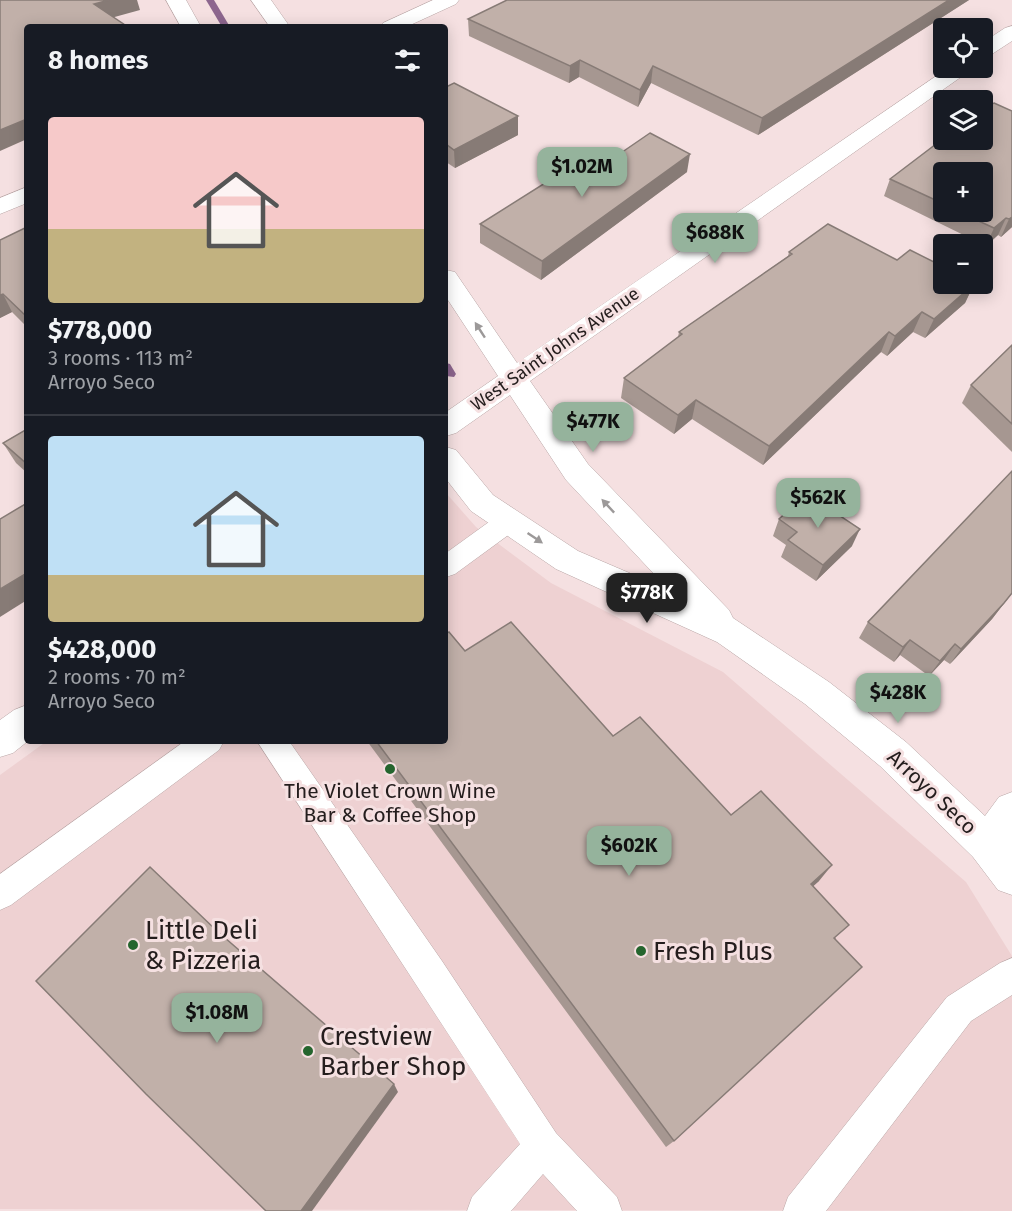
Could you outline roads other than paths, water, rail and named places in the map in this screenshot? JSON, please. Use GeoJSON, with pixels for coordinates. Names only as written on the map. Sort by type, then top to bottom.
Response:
{"type":"FeatureCollection","features":[{"type":"Feature","properties":{"kind":"street"},"geometry":{"type":"LineString","coordinates":[[176,0],[189,24]]}},
{"type":"Feature","properties":{"kind":"street"},"geometry":{"type":"LineString","coordinates":[[261,0],[278,24]]}},
{"type":"Feature","properties":{"kind":"street"},"geometry":{"type":"LineString","coordinates":[[397,24],[449,0]]}},
{"type":"Feature","properties":{"kind":"street"},"geometry":{"type":"LineString","coordinates":[[993,45],[1012,32]]}},
{"type":"Feature","properties":{"kind":"street","name":"West Saint Johns Avenue"},"geometry":{"type":"LineString","coordinates":[[448,425],[947,78]]}},
{"type":"Feature","properties":{"kind":"street"},"geometry":{"type":"LineString","coordinates":[[0,207],[24,195]]}},
{"type":"Feature","properties":{"kind":"street","name":"Arroyo Seco"},"geometry":{"type":"LineString","coordinates":[[448,281],[577,472],[729,632]]}},
{"type":"Feature","properties":{"kind":"street","name":"Arroyo Seco"},"geometry":{"type":"LineString","coordinates":[[448,460],[482,503],[567,560],[729,632],[817,693],[893,754],[987,844],[1012,876]]}},
{"type":"Feature","properties":{"kind":"street"},"geometry":{"type":"LineString","coordinates":[[0,741],[24,724]]}},
{"type":"Feature","properties":{"kind":"street"},"geometry":{"type":"LineString","coordinates":[[987,844],[1012,810]]}},
{"type":"Feature","properties":{"kind":"lane"},"geometry":{"type":"LineString","coordinates":[[448,566],[509,521]]}},
{"type":"Feature","properties":{"kind":"lane"},"geometry":{"type":"LineString","coordinates":[[0,894],[205,744]]}},
{"type":"Feature","properties":{"kind":"lane"},"geometry":{"type":"LineString","coordinates":[[274,744],[430,973],[543,1146],[603,1211]]}},
{"type":"Feature","properties":{"kind":"lane"},"geometry":{"type":"LineString","coordinates":[[802,1211],[959,1009],[1012,975]]}},
{"type":"Feature","properties":{"kind":"lane"},"geometry":{"type":"LineString","coordinates":[[486,1211],[543,1146]]}},
{"type":"Feature","properties":{"kind":"waterway"},"geometry":{"type":"LineString","coordinates":[[210,0],[224,24]]}},
{"type":"Feature","properties":{"kind":"waterway"},"geometry":{"type":"LineString","coordinates":[[448,370],[450,374]]}},
{"type":"Feature","properties":{"kind":"place","name":"The Violet Crown Wine Bar & Coffee Shop"},"geometry":{"type":"Point","coordinates":[390,769]}},
{"type":"Feature","properties":{"kind":"place","name":"Little Deli & Pizzeria"},"geometry":{"type":"Point","coordinates":[133,945]}},
{"type":"Feature","properties":{"kind":"place","name":"Fresh Plus"},"geometry":{"type":"Point","coordinates":[641,951]}},
{"type":"Feature","properties":{"kind":"place","name":"Crestview Barber Shop"},"geometry":{"type":"Point","coordinates":[308,1051]}}]}
